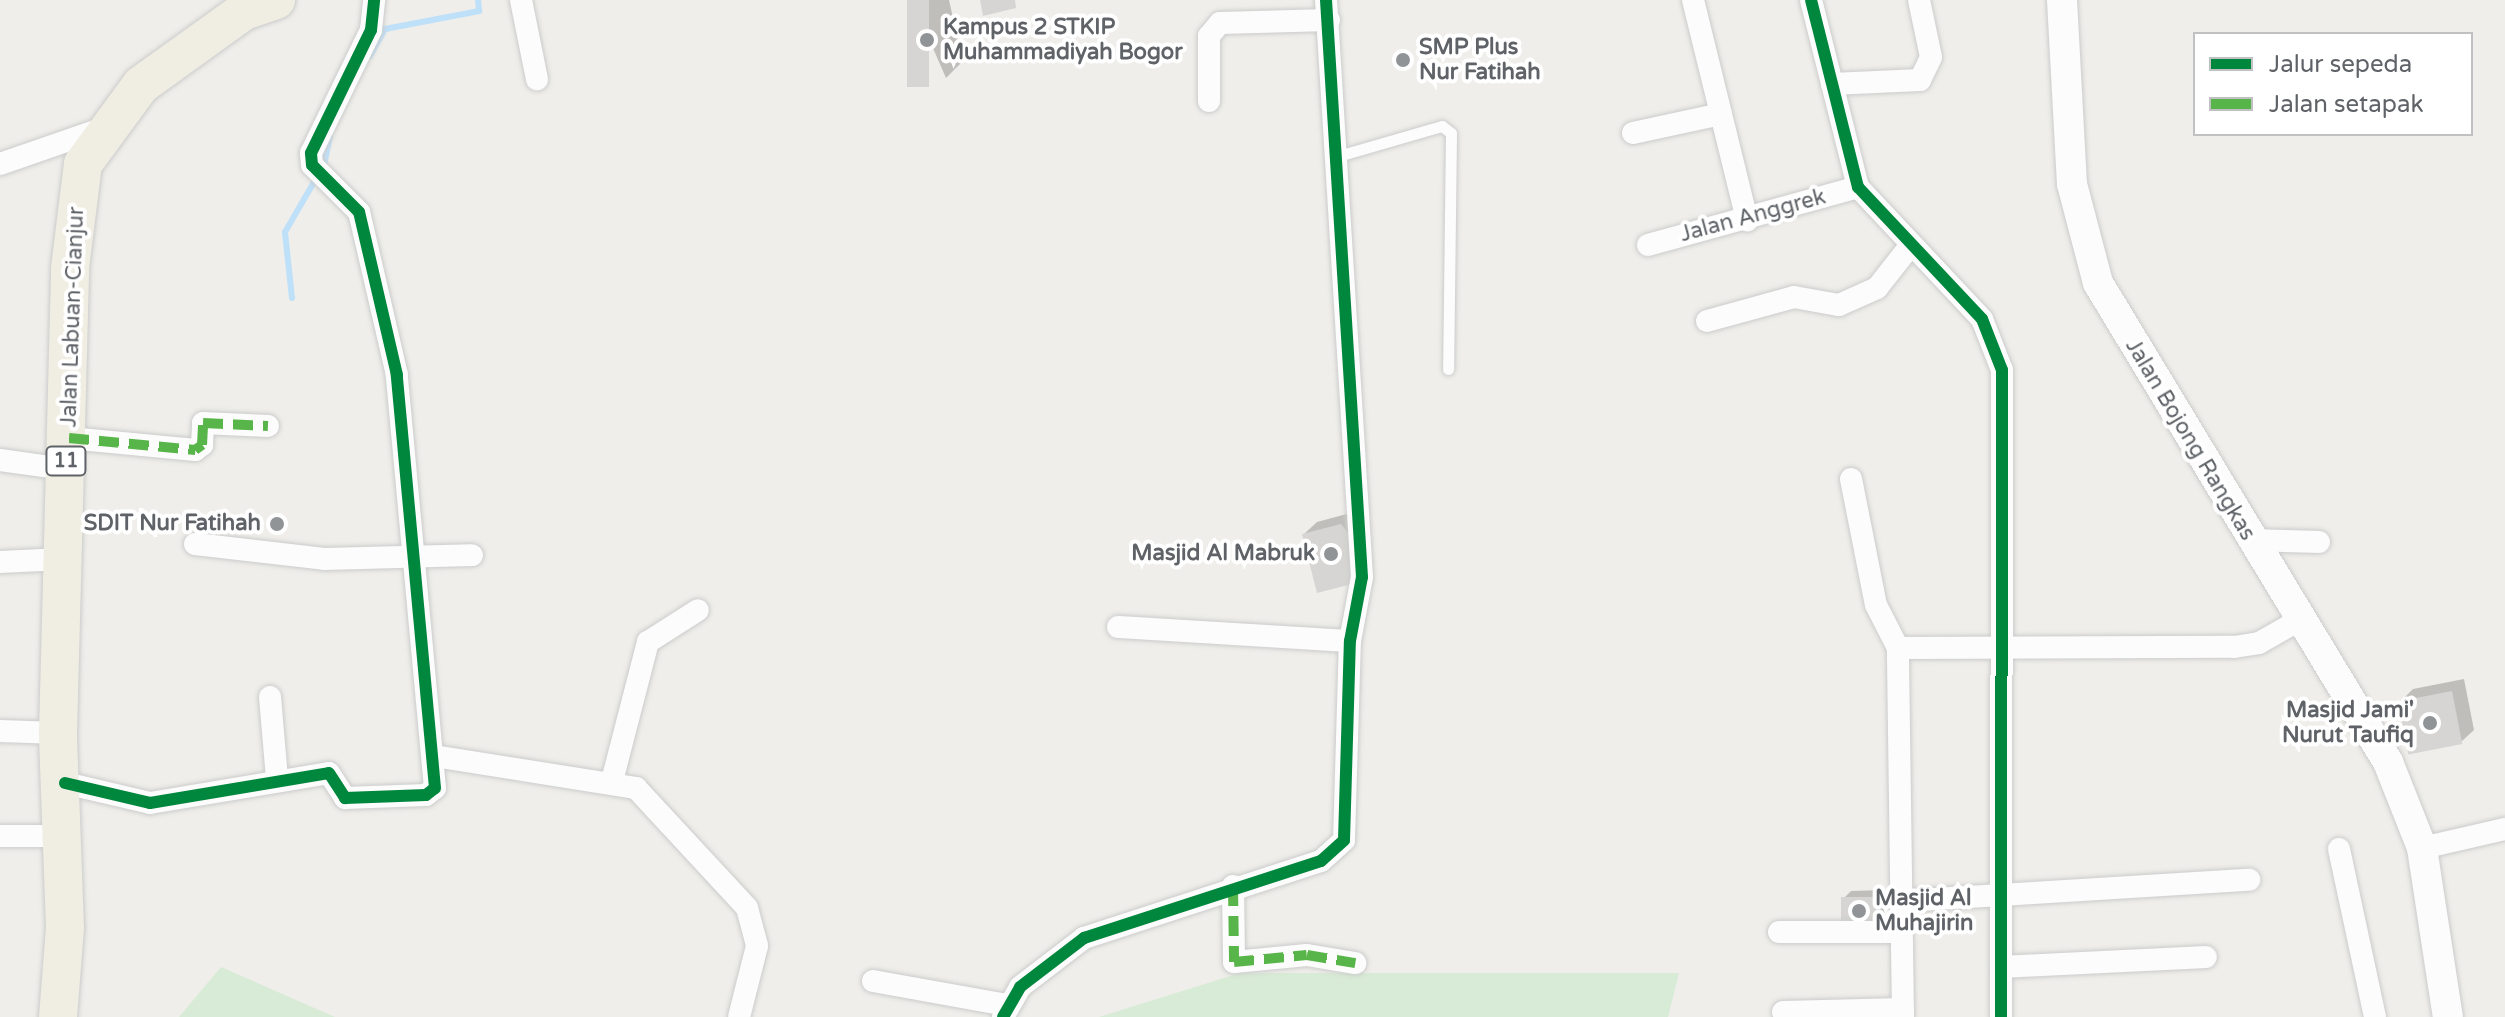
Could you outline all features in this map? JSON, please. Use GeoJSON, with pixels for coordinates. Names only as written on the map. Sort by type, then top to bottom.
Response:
{"type":"FeatureCollection","features":[{"type":"Feature","properties":{"kind":"highway","name":"Jalan Labuan-Cianjur"},"geometry":{"type":"LineString","coordinates":[[58,1017],[65,783],[58,733],[63,559],[75,209],[83,164],[104,128],[141,85],[244,11],[276,0]]}},
{"type":"Feature","properties":{"kind":"main road","name":"Jalan Bojong Rangkas"},"geometry":{"type":"LineString","coordinates":[[2062,0],[2072,184],[2085,249],[2113,314],[2388,762],[2422,848],[2448,1017]]}},
{"type":"Feature","properties":{"kind":"street"},"geometry":{"type":"LineString","coordinates":[[65,783],[150,803],[277,779],[329,773],[345,798],[426,795],[435,788],[417,553],[397,375],[359,212],[319,171],[318,133],[371,30],[374,0]]}},
{"type":"Feature","properties":{"kind":"street"},"geometry":{"type":"LineString","coordinates":[[521,0],[537,79]]}},
{"type":"Feature","properties":{"kind":"street"},"geometry":{"type":"LineString","coordinates":[[1693,0],[1747,220]]}},
{"type":"Feature","properties":{"kind":"street"},"geometry":{"type":"LineString","coordinates":[[1811,0],[1858,187],[1910,246],[1982,319],[2002,370],[1999,653],[2005,895],[2001,1017]]}},
{"type":"Feature","properties":{"kind":"street"},"geometry":{"type":"LineString","coordinates":[[1832,84],[1920,80],[1931,57],[1919,0]]}},
{"type":"Feature","properties":{"kind":"street"},"geometry":{"type":"LineString","coordinates":[[873,981],[1005,1011],[1060,951],[1233,886],[1321,861],[1341,848],[1350,641],[1362,577],[1327,10],[1220,23],[1209,36],[1209,101]]}},
{"type":"Feature","properties":{"kind":"street"},"geometry":{"type":"LineString","coordinates":[[1633,133],[1721,114]]}},
{"type":"Feature","properties":{"kind":"street"},"geometry":{"type":"LineString","coordinates":[[0,164],[104,128]]}},
{"type":"Feature","properties":{"kind":"street","name":"Jalan Anggrek"},"geometry":{"type":"LineString","coordinates":[[1648,245],[1858,187]]}},
{"type":"Feature","properties":{"kind":"street"},"geometry":{"type":"LineString","coordinates":[[1707,321],[1794,297],[1839,305],[1877,288],[1910,246]]}},
{"type":"Feature","properties":{"kind":"street"},"geometry":{"type":"LineString","coordinates":[[0,460],[67,453],[195,450],[202,445],[203,423],[268,426]]}},
{"type":"Feature","properties":{"kind":"street"},"geometry":{"type":"LineString","coordinates":[[1783,1012],[1903,1013],[1899,932],[1902,901],[1898,648],[1876,605],[1851,479]]}},
{"type":"Feature","properties":{"kind":"street"},"geometry":{"type":"LineString","coordinates":[[2251,540],[2319,542]]}},
{"type":"Feature","properties":{"kind":"street"},"geometry":{"type":"LineString","coordinates":[[195,544],[324,559],[417,553],[472,555]]}},
{"type":"Feature","properties":{"kind":"street"},"geometry":{"type":"LineString","coordinates":[[0,562],[63,559]]}},
{"type":"Feature","properties":{"kind":"street"},"geometry":{"type":"LineString","coordinates":[[612,781],[648,642],[698,610]]}},
{"type":"Feature","properties":{"kind":"street"},"geometry":{"type":"LineString","coordinates":[[1898,648],[1999,653],[2234,647],[2259,643],[2301,619]]}},
{"type":"Feature","properties":{"kind":"street"},"geometry":{"type":"LineString","coordinates":[[1118,627],[1350,641]]}},
{"type":"Feature","properties":{"kind":"street"},"geometry":{"type":"LineString","coordinates":[[270,697],[277,779]]}},
{"type":"Feature","properties":{"kind":"street"},"geometry":{"type":"LineString","coordinates":[[0,731],[58,733]]}},
{"type":"Feature","properties":{"kind":"street"},"geometry":{"type":"LineString","coordinates":[[434,756],[612,781],[636,788],[747,908],[757,946],[739,1017]]}},
{"type":"Feature","properties":{"kind":"street"},"geometry":{"type":"LineString","coordinates":[[2422,848],[2505,830]]}},
{"type":"Feature","properties":{"kind":"street"},"geometry":{"type":"LineString","coordinates":[[0,836],[62,836]]}},
{"type":"Feature","properties":{"kind":"street"},"geometry":{"type":"LineString","coordinates":[[2339,849],[2375,1017]]}},
{"type":"Feature","properties":{"kind":"street"},"geometry":{"type":"LineString","coordinates":[[1902,901],[2249,880]]}},
{"type":"Feature","properties":{"kind":"street"},"geometry":{"type":"LineString","coordinates":[[1233,886],[1234,962],[1307,955],[1355,963]]}},
{"type":"Feature","properties":{"kind":"street"},"geometry":{"type":"LineString","coordinates":[[1779,932],[1899,932]]}},
{"type":"Feature","properties":{"kind":"street"},"geometry":{"type":"LineString","coordinates":[[2001,967],[2206,957]]}},
{"type":"Feature","properties":{"kind":"lane"},"geometry":{"type":"LineString","coordinates":[[1338,156],[1442,126],[1451,133],[1448,369]]}},
{"type":"Feature","properties":{"kind":"green space"},"geometry":{"type":"Polygon","coordinates":[[[221,967],[335,1017],[179,1017],[221,967]]]}},
{"type":"Feature","properties":{"kind":"green space"},"geometry":{"type":"Polygon","coordinates":[[[1240,973],[1679,973],[1668,1017],[1099,1017],[1240,973]]]}},
{"type":"Feature","properties":{"kind":"building"},"geometry":{"type":"Polygon","coordinates":[[[907,0],[929,0],[929,87],[907,87],[907,0]]]}},
{"type":"Feature","properties":{"kind":"building","name":"Kampus 2 STKIP Muhammadiyah Bogor"},"geometry":{"type":"Polygon","coordinates":[[[980,0],[1015,0],[1016,8],[983,16],[980,0]]]}},
{"type":"Feature","properties":{"kind":"building","name":"Masjid Al Mabruk"},"geometry":{"type":"Polygon","coordinates":[[[1341,524],[1350,535],[1356,583],[1317,593],[1302,534],[1341,524]]]}},
{"type":"Feature","properties":{"kind":"building","name":"Masjid Jami' Nurut Taufiq"},"geometry":{"type":"Polygon","coordinates":[[[2452,691],[2462,744],[2408,755],[2398,701],[2452,691]]]}},
{"type":"Feature","properties":{"kind":"building","name":"Masjid Al Muhajirin"},"geometry":{"type":"Polygon","coordinates":[[[1841,897],[1877,897],[1877,924],[1841,924],[1841,897]]]}},
{"type":"Feature","properties":{"kind":"waterway"},"geometry":{"type":"LineString","coordinates":[[370,56],[385,29],[479,11],[478,0]]}},
{"type":"Feature","properties":{"kind":"waterway"},"geometry":{"type":"LineString","coordinates":[[292,298],[285,232],[324,165],[330,137]]}},
{"type":"Feature","properties":{"kind":"marked path"},"geometry":{"type":"LineString","coordinates":[[69,438],[195,450],[202,445],[203,423],[268,426]]}},
{"type":"Feature","properties":{"kind":"marked path"},"geometry":{"type":"LineString","coordinates":[[1233,886],[1234,962],[1307,955],[1355,963]]}},
{"type":"Feature","properties":{"kind":"cycle path"},"geometry":{"type":"LineString","coordinates":[[65,783],[150,803],[329,773],[345,798],[426,795],[435,788],[397,375],[359,212],[312,165],[311,153],[371,30],[374,0]]}},
{"type":"Feature","properties":{"kind":"cycle path"},"geometry":{"type":"LineString","coordinates":[[1003,1017],[1020,987],[1084,938],[1321,861],[1344,840],[1350,641],[1362,577],[1326,0]]}},
{"type":"Feature","properties":{"kind":"cycle path"},"geometry":{"type":"LineString","coordinates":[[1811,0],[1858,187],[1982,319],[2002,370],[2001,1017]]}},
{"type":"Feature","properties":{"kind":"place","name":"Kampus 2 STKIP Muhammadiyah Bogor"},"geometry":{"type":"Point","coordinates":[927,40]}},
{"type":"Feature","properties":{"kind":"place","name":"SMP Plus Nur Fatihah"},"geometry":{"type":"Point","coordinates":[1403,60]}},
{"type":"Feature","properties":{"kind":"place","name":"SDIT Nur Fatihah"},"geometry":{"type":"Point","coordinates":[277,524]}},
{"type":"Feature","properties":{"kind":"place","name":"Masjid Al Mabruk"},"geometry":{"type":"Point","coordinates":[1331,554]}},
{"type":"Feature","properties":{"kind":"place","name":"Masjid Jami' Nurut Taufiq"},"geometry":{"type":"Point","coordinates":[2430,723]}},
{"type":"Feature","properties":{"kind":"place","name":"Masjid Al Muhajirin"},"geometry":{"type":"Point","coordinates":[1859,911]}}]}
